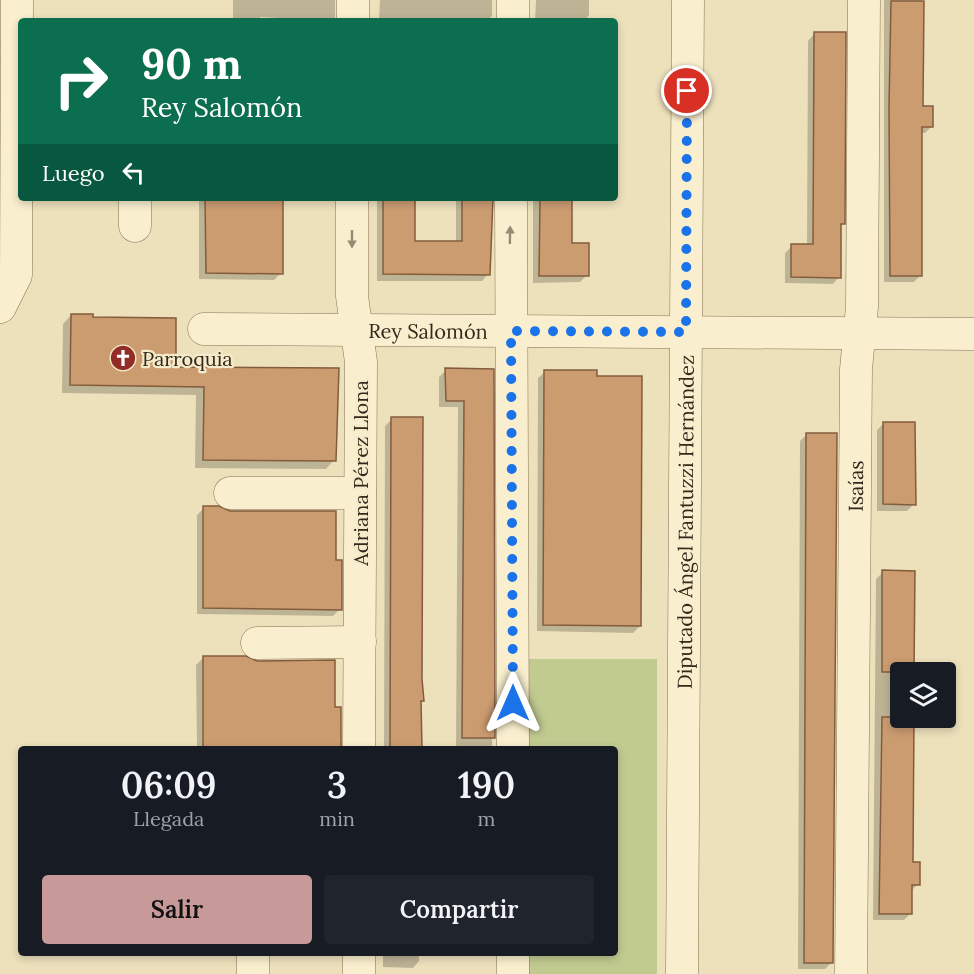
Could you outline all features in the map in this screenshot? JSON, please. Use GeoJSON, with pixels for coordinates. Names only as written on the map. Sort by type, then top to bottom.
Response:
{"type":"FeatureCollection","features":[{"type":"Feature","properties":{"kind":"street"},"geometry":{"type":"LineString","coordinates":[[18,0],[18,18]]}},
{"type":"Feature","properties":{"kind":"street"},"geometry":{"type":"LineString","coordinates":[[353,0],[353,18]]}},
{"type":"Feature","properties":{"kind":"street"},"geometry":{"type":"LineString","coordinates":[[513,0],[513,18]]}},
{"type":"Feature","properties":{"kind":"street","name":"Diputado Ángel Fantuzzi Hernández"},"geometry":{"type":"LineString","coordinates":[[682,974],[688,0]]}},
{"type":"Feature","properties":{"kind":"street","name":"Isaías"},"geometry":{"type":"LineString","coordinates":[[851,974],[856,369],[862,307],[864,0]]}},
{"type":"Feature","properties":{"kind":"street"},"geometry":{"type":"LineString","coordinates":[[0,307],[16,275],[18,177]]}},
{"type":"Feature","properties":{"kind":"street","name":"Adriana Pérez Llona"},"geometry":{"type":"LineString","coordinates":[[352,201],[352,296],[361,362],[359,746]]}},
{"type":"Feature","properties":{"kind":"street"},"geometry":{"type":"LineString","coordinates":[[511,201],[513,746]]}},
{"type":"Feature","properties":{"kind":"street","name":"Rey Salomón"},"geometry":{"type":"LineString","coordinates":[[204,329],[974,334]]}},
{"type":"Feature","properties":{"kind":"street"},"geometry":{"type":"LineString","coordinates":[[230,493],[360,493]]}},
{"type":"Feature","properties":{"kind":"street"},"geometry":{"type":"LineString","coordinates":[[257,643],[360,642]]}},
{"type":"Feature","properties":{"kind":"street"},"geometry":{"type":"LineString","coordinates":[[253,956],[253,974]]}},
{"type":"Feature","properties":{"kind":"street"},"geometry":{"type":"LineString","coordinates":[[359,956],[359,974]]}},
{"type":"Feature","properties":{"kind":"street"},"geometry":{"type":"LineString","coordinates":[[513,956],[513,974]]}},
{"type":"Feature","properties":{"kind":"green space"},"geometry":{"type":"Polygon","coordinates":[[[526,659],[657,659],[657,974],[527,974],[527,956],[618,956],[618,746],[526,746],[526,659]]]}},
{"type":"Feature","properties":{"kind":"building"},"geometry":{"type":"Polygon","coordinates":[[[891,1],[924,1],[923,106],[933,106],[933,127],[922,127],[922,276],[890,276],[891,1]]]}},
{"type":"Feature","properties":{"kind":"building"},"geometry":{"type":"Polygon","coordinates":[[[814,32],[846,32],[845,224],[841,224],[841,278],[791,277],[791,244],[813,244],[814,32]]]}},
{"type":"Feature","properties":{"kind":"building"},"geometry":{"type":"Polygon","coordinates":[[[205,201],[283,201],[283,274],[206,273],[205,201]]]}},
{"type":"Feature","properties":{"kind":"building"},"geometry":{"type":"Polygon","coordinates":[[[383,201],[415,201],[415,241],[462,241],[462,201],[493,201],[490,275],[383,274],[383,201]]]}},
{"type":"Feature","properties":{"kind":"building"},"geometry":{"type":"Polygon","coordinates":[[[540,201],[572,201],[572,243],[589,243],[589,276],[539,276],[540,201]]]}},
{"type":"Feature","properties":{"kind":"building"},"geometry":{"type":"Polygon","coordinates":[[[71,314],[93,314],[93,317],[176,318],[176,367],[339,368],[336,461],[203,460],[204,387],[70,385],[71,314]]]}},
{"type":"Feature","properties":{"kind":"building"},"geometry":{"type":"Polygon","coordinates":[[[445,368],[494,369],[495,738],[462,738],[464,401],[446,401],[445,368]]]}},
{"type":"Feature","properties":{"kind":"building"},"geometry":{"type":"Polygon","coordinates":[[[544,370],[597,370],[597,376],[642,376],[641,626],[543,625],[544,370]]]}},
{"type":"Feature","properties":{"kind":"building"},"geometry":{"type":"Polygon","coordinates":[[[391,417],[423,417],[422,679],[424,701],[421,701],[422,746],[390,746],[391,417]]]}},
{"type":"Feature","properties":{"kind":"building"},"geometry":{"type":"Polygon","coordinates":[[[883,422],[915,422],[916,505],[883,504],[883,422]]]}},
{"type":"Feature","properties":{"kind":"building"},"geometry":{"type":"Polygon","coordinates":[[[806,433],[837,433],[833,963],[804,963],[806,433]]]}},
{"type":"Feature","properties":{"kind":"building"},"geometry":{"type":"Polygon","coordinates":[[[203,506],[219,506],[230,511],[336,511],[336,560],[342,560],[342,610],[203,608],[203,506]]]}},
{"type":"Feature","properties":{"kind":"building"},"geometry":{"type":"Polygon","coordinates":[[[882,570],[915,571],[914,662],[890,662],[890,672],[882,672],[882,570]]]}},
{"type":"Feature","properties":{"kind":"building"},"geometry":{"type":"Polygon","coordinates":[[[203,656],[246,656],[257,661],[335,660],[335,707],[341,707],[341,746],[203,746],[203,656]]]}},
{"type":"Feature","properties":{"kind":"building"},"geometry":{"type":"Polygon","coordinates":[[[882,717],[890,717],[890,728],[914,728],[913,862],[920,862],[920,885],[912,885],[912,914],[879,914],[882,717]]]}},
{"type":"Feature","properties":{"kind":"place","name":"Parroquia"},"geometry":{"type":"Point","coordinates":[123,358]}},
{"type":"Feature","properties":{"kind":"route"},"geometry":{"type":"LineString","coordinates":[[513,703],[513,364],[511,331],[686,332],[687,91]]}}]}
